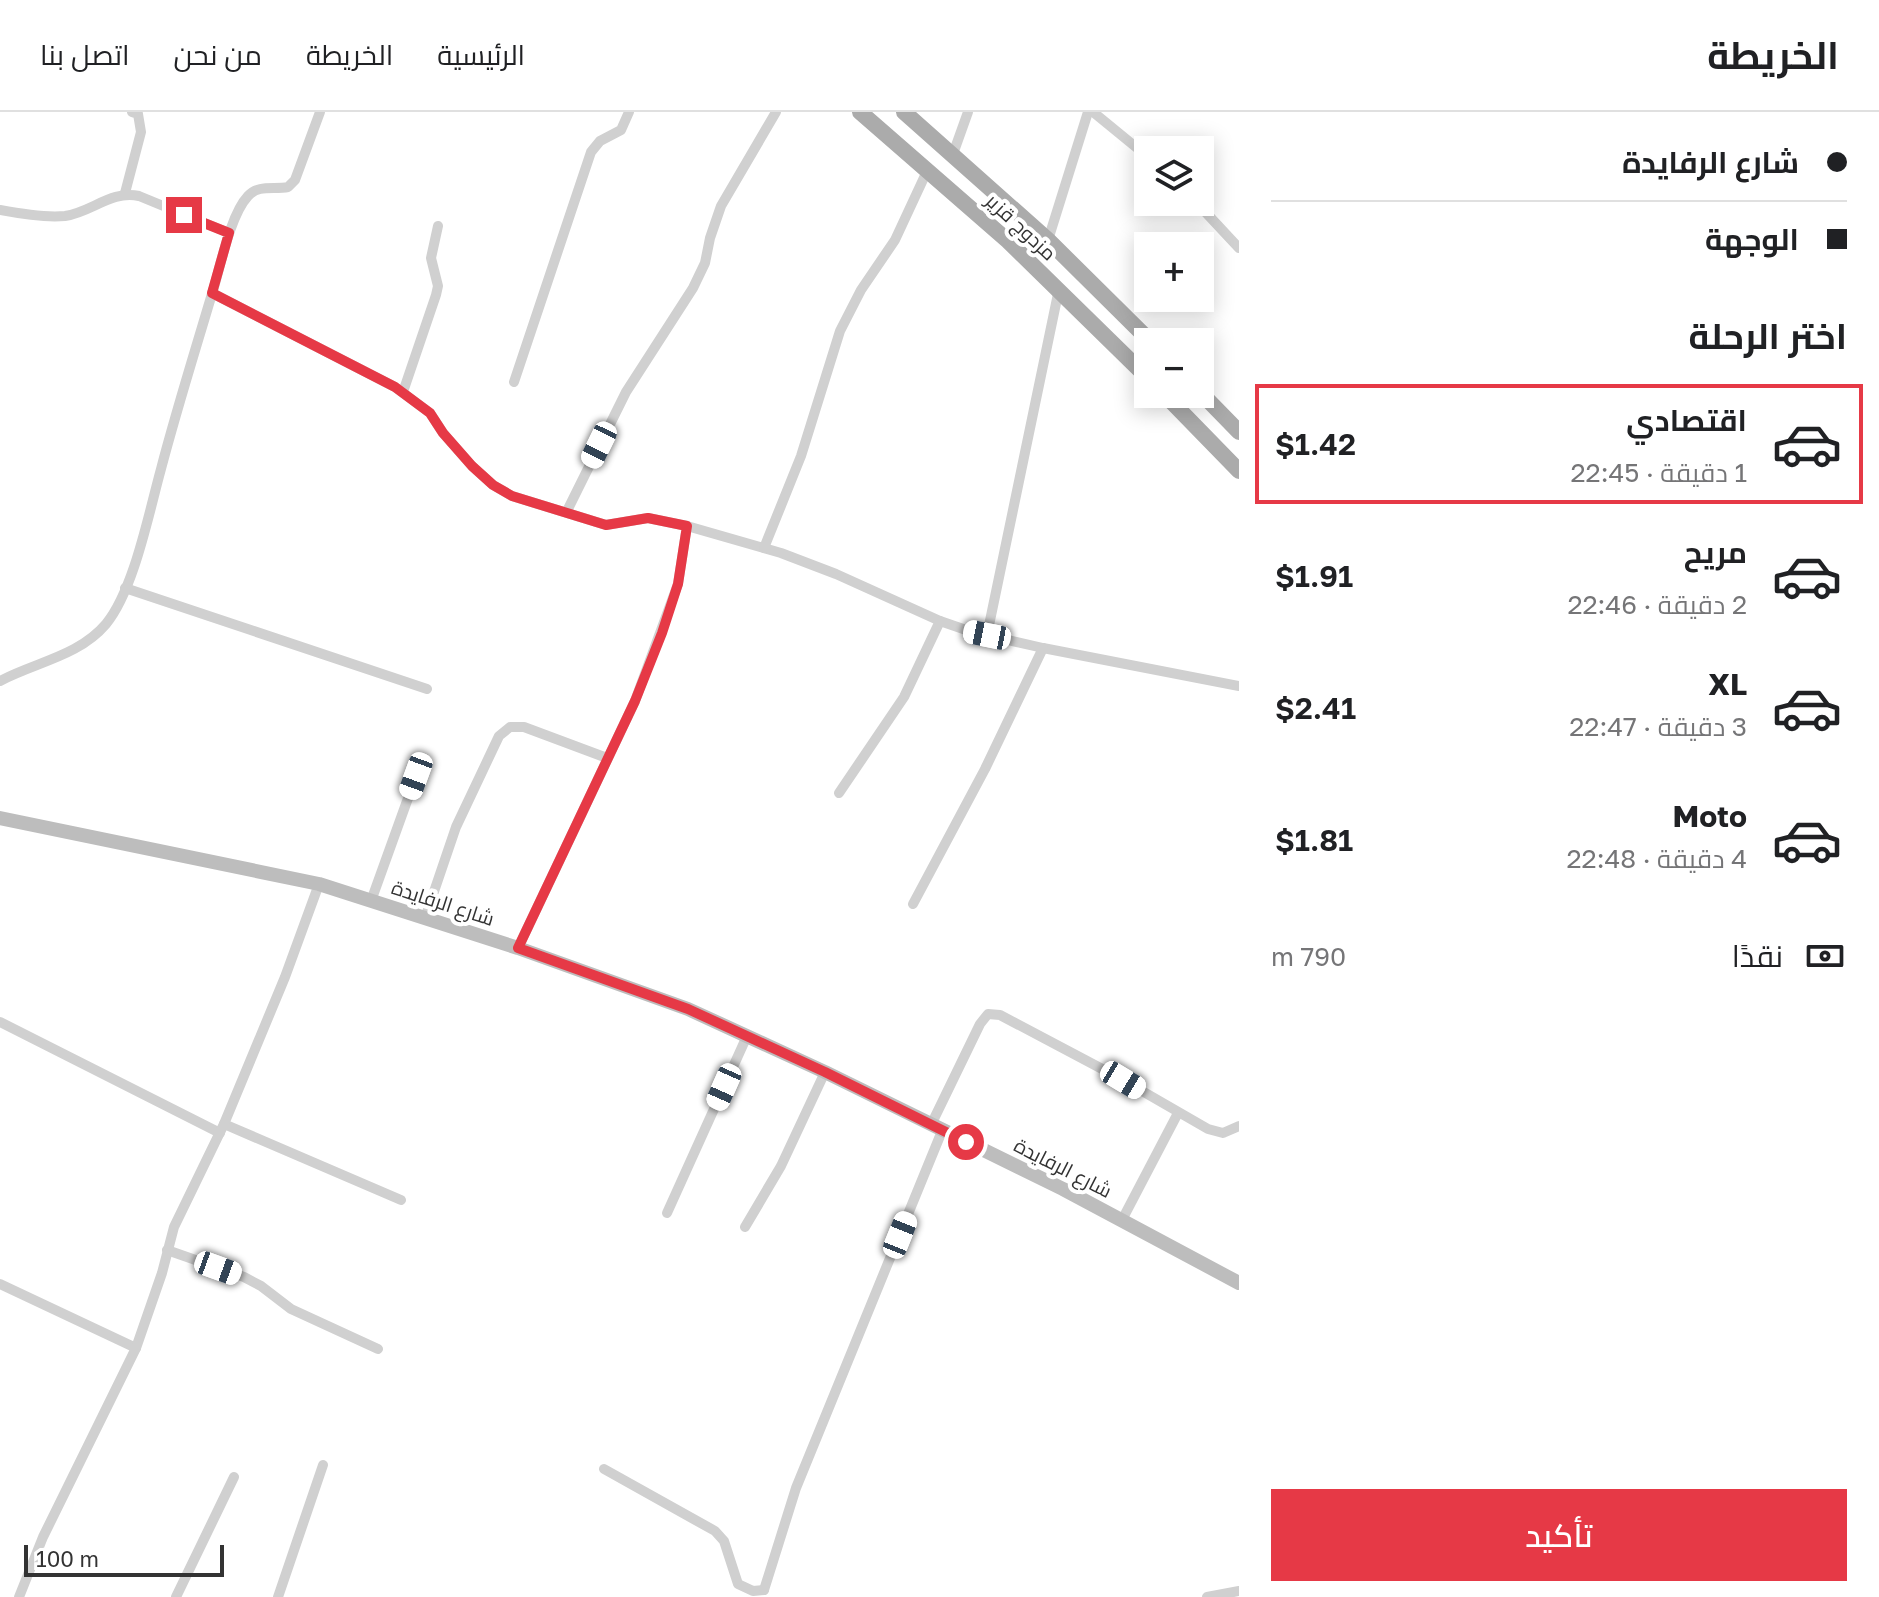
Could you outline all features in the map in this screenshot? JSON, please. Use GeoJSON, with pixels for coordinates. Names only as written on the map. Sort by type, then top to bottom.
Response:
{"type":"FeatureCollection","features":[{"type":"Feature","properties":{"kind":"main road","name":"مزدوج قزير"},"geometry":{"type":"LineString","coordinates":[[860,112],[928,169],[1059,289],[1134,364]]}},
{"type":"Feature","properties":{"kind":"main road","name":"مزدوج قزير"},"geometry":{"type":"LineString","coordinates":[[904,112],[1048,240],[1137,328]]}},
{"type":"Feature","properties":{"kind":"main road"},"geometry":{"type":"LineString","coordinates":[[1214,406],[1239,432]]}},
{"type":"Feature","properties":{"kind":"main road"},"geometry":{"type":"LineString","coordinates":[[1178,408],[1239,471]]}},
{"type":"Feature","properties":{"kind":"street"},"geometry":{"type":"LineString","coordinates":[[125,193],[141,132],[138,114],[132,112]]}},
{"type":"Feature","properties":{"kind":"street"},"geometry":{"type":"LineString","coordinates":[[0,681],[62,656],[89,641],[108,622],[125,588],[229,233],[248,196],[263,187],[288,187],[295,180],[320,112]]}},
{"type":"Feature","properties":{"kind":"street"},"geometry":{"type":"LineString","coordinates":[[514,382],[591,152],[600,141],[621,130],[629,112]]}},
{"type":"Feature","properties":{"kind":"street"},"geometry":{"type":"LineString","coordinates":[[567,511],[626,392],[693,288],[705,263],[721,206],[776,112]]}},
{"type":"Feature","properties":{"kind":"street"},"geometry":{"type":"LineString","coordinates":[[953,154],[968,112]]}},
{"type":"Feature","properties":{"kind":"street"},"geometry":{"type":"LineString","coordinates":[[1048,240],[1090,112],[1134,146]]}},
{"type":"Feature","properties":{"kind":"street"},"geometry":{"type":"LineString","coordinates":[[764,548],[801,456],[840,331],[861,290],[895,240],[928,169]]}},
{"type":"Feature","properties":{"kind":"street"},"geometry":{"type":"LineString","coordinates":[[0,210],[65,216],[85,211],[125,193],[229,233]]}},
{"type":"Feature","properties":{"kind":"street"},"geometry":{"type":"LineString","coordinates":[[1209,216],[1239,248]]}},
{"type":"Feature","properties":{"kind":"street"},"geometry":{"type":"LineString","coordinates":[[403,392],[438,286],[431,258],[438,226]]}},
{"type":"Feature","properties":{"kind":"street"},"geometry":{"type":"LineString","coordinates":[[987,635],[1059,289]]}},
{"type":"Feature","properties":{"kind":"street"},"geometry":{"type":"LineString","coordinates":[[212,293],[403,392],[430,413],[461,456],[493,485],[512,496],[606,525],[648,518],[687,526],[764,548],[836,574],[940,621],[987,635],[1239,686]]}},
{"type":"Feature","properties":{"kind":"street"},"geometry":{"type":"LineString","coordinates":[[518,948],[635,701],[678,584],[687,526]]}},
{"type":"Feature","properties":{"kind":"street"},"geometry":{"type":"LineString","coordinates":[[125,588],[427,689]]}},
{"type":"Feature","properties":{"kind":"street"},"geometry":{"type":"LineString","coordinates":[[839,793],[904,697],[940,621]]}},
{"type":"Feature","properties":{"kind":"street"},"geometry":{"type":"LineString","coordinates":[[913,904],[985,769],[1043,648]]}},
{"type":"Feature","properties":{"kind":"street"},"geometry":{"type":"LineString","coordinates":[[425,918],[456,827],[499,736],[510,727],[524,727],[607,758]]}},
{"type":"Feature","properties":{"kind":"street"},"geometry":{"type":"LineString","coordinates":[[371,901],[416,776]]}},
{"type":"Feature","properties":{"kind":"street","name":"شارع الرفايدة"},"geometry":{"type":"LineString","coordinates":[[0,818],[319,884],[518,948],[688,1009],[825,1072],[1122,1220],[1239,1283]]}},
{"type":"Feature","properties":{"kind":"street"},"geometry":{"type":"LineString","coordinates":[[19,1597],[43,1537],[136,1348],[174,1227],[222,1128],[285,977],[319,884]]}},
{"type":"Feature","properties":{"kind":"street"},"geometry":{"type":"LineString","coordinates":[[604,1469],[715,1531],[729,1552],[738,1584],[766,1594],[796,1488],[936,1128],[980,1024],[988,1014],[1000,1015],[1208,1129],[1223,1133],[1239,1126]]}},
{"type":"Feature","properties":{"kind":"street"},"geometry":{"type":"LineString","coordinates":[[0,1022],[222,1128],[401,1200]]}},
{"type":"Feature","properties":{"kind":"street"},"geometry":{"type":"LineString","coordinates":[[667,1213],[747,1036]]}},
{"type":"Feature","properties":{"kind":"street"},"geometry":{"type":"LineString","coordinates":[[745,1227],[781,1166],[825,1072]]}},
{"type":"Feature","properties":{"kind":"street"},"geometry":{"type":"LineString","coordinates":[[1122,1220],[1178,1113]]}},
{"type":"Feature","properties":{"kind":"street"},"geometry":{"type":"LineString","coordinates":[[167,1250],[244,1277],[291,1309],[378,1349]]}},
{"type":"Feature","properties":{"kind":"street"},"geometry":{"type":"LineString","coordinates":[[0,1284],[136,1348]]}},
{"type":"Feature","properties":{"kind":"street"},"geometry":{"type":"LineString","coordinates":[[278,1597],[323,1465]]}},
{"type":"Feature","properties":{"kind":"street"},"geometry":{"type":"LineString","coordinates":[[176,1597],[234,1477]]}},
{"type":"Feature","properties":{"kind":"street"},"geometry":{"type":"LineString","coordinates":[[1207,1597],[1239,1591]]}},
{"type":"Feature","properties":{"kind":"route"},"geometry":{"type":"LineString","coordinates":[[184,215],[229,233],[212,293],[415,400],[430,413],[461,456],[493,485],[512,496],[606,525],[648,518],[687,526],[678,584],[635,701],[518,948],[688,1009],[966,1142]]}}]}
